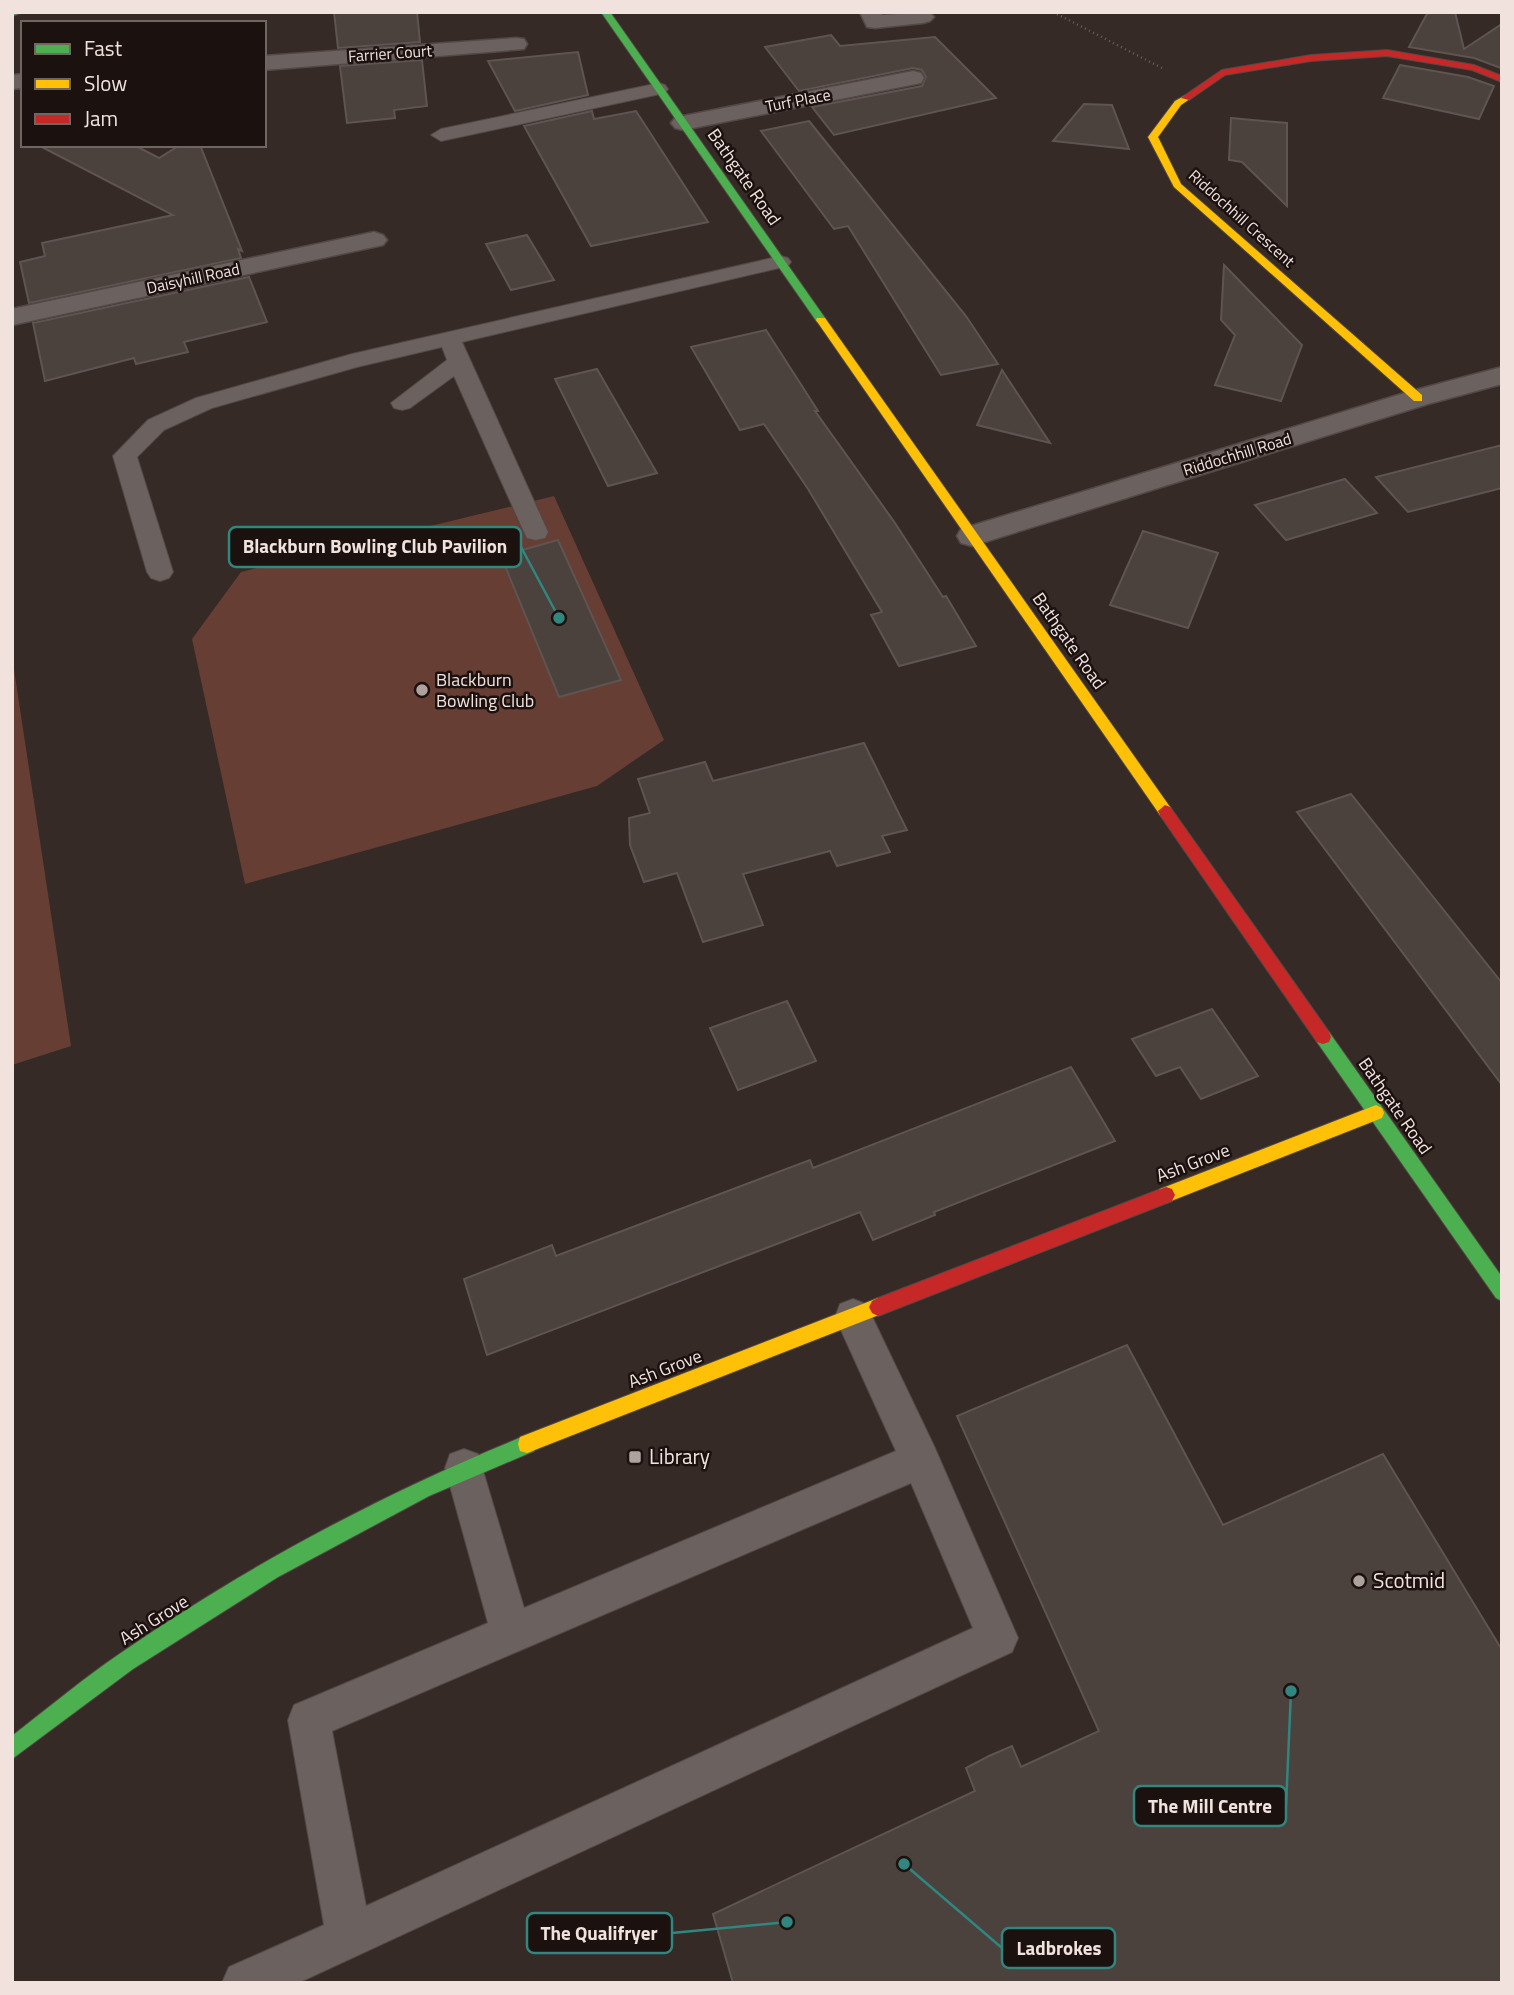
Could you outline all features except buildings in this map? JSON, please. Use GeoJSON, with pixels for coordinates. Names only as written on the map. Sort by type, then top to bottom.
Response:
{"type":"FeatureCollection","features":[{"type":"Feature","properties":{"kind":"street"},"geometry":{"type":"LineString","coordinates":[[12,13],[20,12]]}},
{"type":"Feature","properties":{"kind":"street","name":"Bathgate Road"},"geometry":{"type":"LineString","coordinates":[[605,12],[1502,1292]]}},
{"type":"Feature","properties":{"kind":"street"},"geometry":{"type":"LineString","coordinates":[[870,12],[875,22],[923,17]]}},
{"type":"Feature","properties":{"kind":"street","name":"Farrier Court"},"geometry":{"type":"LineString","coordinates":[[266,63],[516,44]]}},
{"type":"Feature","properties":{"kind":"street","name":"Riddochhill Crescent"},"geometry":{"type":"LineString","coordinates":[[1418,398],[1177,185],[1153,137],[1178,103],[1222,73],[1311,58],[1387,53],[1474,68],[1502,79]]}},
{"type":"Feature","properties":{"kind":"street","name":"Turf Place"},"geometry":{"type":"LineString","coordinates":[[683,123],[913,78]]}},
{"type":"Feature","properties":{"kind":"street","name":"Daisyhill Road"},"geometry":{"type":"LineString","coordinates":[[12,317],[374,240]]}},
{"type":"Feature","properties":{"kind":"street","name":"Riddochhill Road"},"geometry":{"type":"LineString","coordinates":[[972,536],[1418,398],[1502,375]]}},
{"type":"Feature","properties":{"kind":"street","name":"Ash Grove"},"geometry":{"type":"LineString","coordinates":[[12,1748],[124,1663],[292,1555],[464,1468],[1376,1113]]}},
{"type":"Feature","properties":{"kind":"lane"},"geometry":{"type":"LineString","coordinates":[[441,135],[659,89]]}},
{"type":"Feature","properties":{"kind":"lane"},"geometry":{"type":"LineString","coordinates":[[160,572],[125,456],[156,425],[204,403],[352,361],[780,262]]}},
{"type":"Feature","properties":{"kind":"lane"},"geometry":{"type":"LineString","coordinates":[[449,339],[536,532]]}},
{"type":"Feature","properties":{"kind":"lane"},"geometry":{"type":"LineString","coordinates":[[402,403],[460,362]]}},
{"type":"Feature","properties":{"kind":"lane"},"geometry":{"type":"LineString","coordinates":[[245,1983],[998,1639],[920,1460],[853,1317]]}},
{"type":"Feature","properties":{"kind":"lane"},"geometry":{"type":"LineString","coordinates":[[349,1937],[309,1720],[920,1460]]}},
{"type":"Feature","properties":{"kind":"lane"},"geometry":{"type":"LineString","coordinates":[[464,1468],[511,1634]]}},
{"type":"Feature","properties":{"kind":"path"},"geometry":{"type":"LineString","coordinates":[[1053,12],[1200,88]]}},
{"type":"Feature","properties":{"kind":"shaded area","name":"Blackburn Bowling Club"},"geometry":{"type":"Polygon","coordinates":[[[554,496],[664,740],[597,786],[245,884],[192,639],[241,572],[554,496]]]}},
{"type":"Feature","properties":{"kind":"shaded area"},"geometry":{"type":"Polygon","coordinates":[[[12,656],[71,1046],[12,1065],[12,656]]]}},
{"type":"Feature","properties":{"kind":"traffic: fast"},"geometry":{"type":"LineString","coordinates":[[12,13],[20,12]]}},
{"type":"Feature","properties":{"kind":"traffic: fast"},"geometry":{"type":"LineString","coordinates":[[605,12],[821,320]]}},
{"type":"Feature","properties":{"kind":"traffic: fast"},"geometry":{"type":"LineString","coordinates":[[1323,1037],[1502,1292]]}},
{"type":"Feature","properties":{"kind":"traffic: fast"},"geometry":{"type":"LineString","coordinates":[[12,1749],[111,1672],[222,1599],[371,1514],[527,1444]]}},
{"type":"Feature","properties":{"kind":"traffic: slow"},"geometry":{"type":"LineString","coordinates":[[1186,98],[1178,103],[1153,137],[1177,185],[1418,398]]}},
{"type":"Feature","properties":{"kind":"traffic: slow"},"geometry":{"type":"LineString","coordinates":[[821,320],[1165,811]]}},
{"type":"Feature","properties":{"kind":"traffic: slow"},"geometry":{"type":"LineString","coordinates":[[1166,1195],[1376,1113]]}},
{"type":"Feature","properties":{"kind":"traffic: slow"},"geometry":{"type":"LineString","coordinates":[[527,1444],[878,1307]]}},
{"type":"Feature","properties":{"kind":"traffic: jam"},"geometry":{"type":"LineString","coordinates":[[1186,98],[1222,73],[1311,58],[1387,53],[1474,68],[1502,79]]}},
{"type":"Feature","properties":{"kind":"traffic: jam"},"geometry":{"type":"LineString","coordinates":[[1165,811],[1323,1037]]}},
{"type":"Feature","properties":{"kind":"traffic: jam"},"geometry":{"type":"LineString","coordinates":[[878,1307],[1166,1195]]}},
{"type":"Feature","properties":{"kind":"place","name":"Blackburn Bowling Club Pavilion"},"geometry":{"type":"Point","coordinates":[559,618]}},
{"type":"Feature","properties":{"kind":"place","name":"Blackburn Bowling Club"},"geometry":{"type":"Point","coordinates":[422,690]}},
{"type":"Feature","properties":{"kind":"place","name":"Library"},"geometry":{"type":"Point","coordinates":[635,1457]}},
{"type":"Feature","properties":{"kind":"place","name":"Scotmid"},"geometry":{"type":"Point","coordinates":[1359,1581]}},
{"type":"Feature","properties":{"kind":"place","name":"The Mill Centre"},"geometry":{"type":"Point","coordinates":[1291,1691]}},
{"type":"Feature","properties":{"kind":"place","name":"Ladbrokes"},"geometry":{"type":"Point","coordinates":[904,1864]}},
{"type":"Feature","properties":{"kind":"place","name":"The Qualifryer"},"geometry":{"type":"Point","coordinates":[787,1922]}}]}
